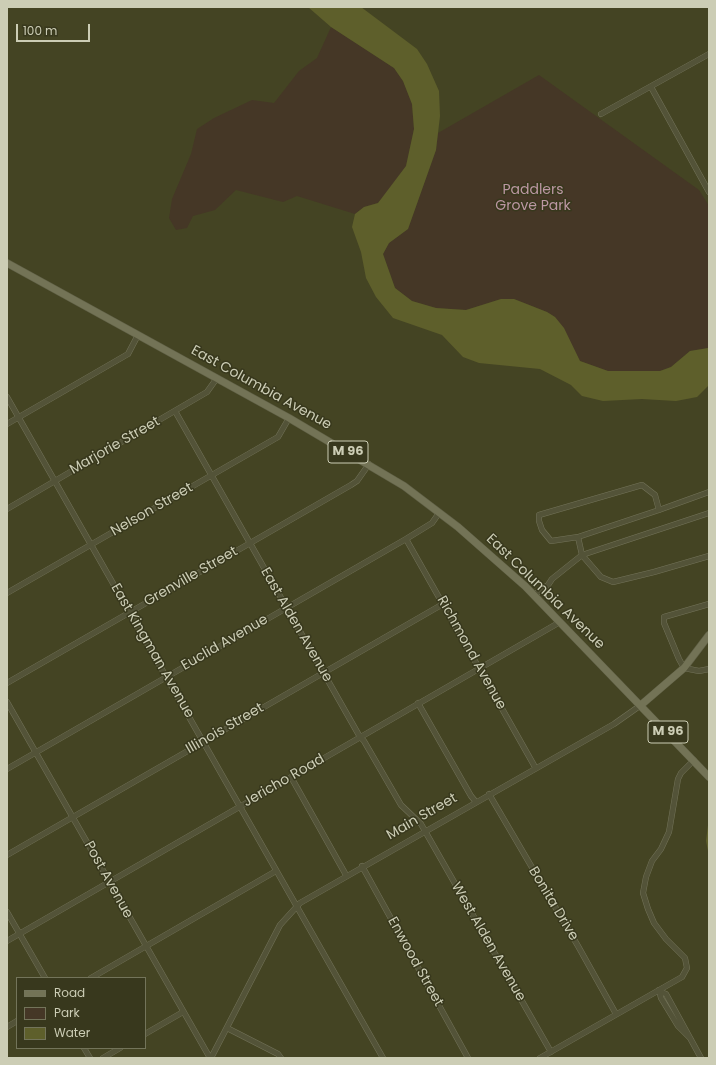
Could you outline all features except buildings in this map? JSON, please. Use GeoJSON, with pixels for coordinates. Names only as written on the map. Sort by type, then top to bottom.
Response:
{"type":"FeatureCollection","features":[{"type":"Feature","properties":{"kind":"main road","name":"East Columbia Avenue"},"geometry":{"type":"LineString","coordinates":[[7,263],[290,418],[404,486],[488,552],[532,593],[708,776]]}},
{"type":"Feature","properties":{"kind":"main road","name":"Main Street"},"geometry":{"type":"LineString","coordinates":[[641,705],[684,668],[709,635]]}},
{"type":"Feature","properties":{"kind":"street"},"geometry":{"type":"LineString","coordinates":[[601,114],[709,54]]}},
{"type":"Feature","properties":{"kind":"street"},"geometry":{"type":"LineString","coordinates":[[651,87],[709,192]]}},
{"type":"Feature","properties":{"kind":"street"},"geometry":{"type":"LineString","coordinates":[[7,424],[128,354],[138,334]]}},
{"type":"Feature","properties":{"kind":"street","name":"Marjorie Street"},"geometry":{"type":"LineString","coordinates":[[7,508],[207,392],[217,378]]}},
{"type":"Feature","properties":{"kind":"street","name":"East Kingman Avenue"},"geometry":{"type":"LineString","coordinates":[[7,397],[383,1058]]}},
{"type":"Feature","properties":{"kind":"street","name":"East Alden Avenue"},"geometry":{"type":"LineString","coordinates":[[175,411],[360,737],[364,741],[401,805],[411,813],[425,831]]}},
{"type":"Feature","properties":{"kind":"street","name":"Nelson Street"},"geometry":{"type":"LineString","coordinates":[[7,593],[278,437],[290,418]]}},
{"type":"Feature","properties":{"kind":"street","name":"Grenville Street"},"geometry":{"type":"LineString","coordinates":[[7,683],[351,485],[357,481],[368,464]]}},
{"type":"Feature","properties":{"kind":"street"},"geometry":{"type":"LineString","coordinates":[[659,510],[655,495],[642,485],[539,515],[539,521],[542,530],[551,541],[578,537],[659,510],[709,492]]}},
{"type":"Feature","properties":{"kind":"street","name":"Euclid Avenue"},"geometry":{"type":"LineString","coordinates":[[7,769],[406,539],[432,523],[439,513]]}},
{"type":"Feature","properties":{"kind":"street"},"geometry":{"type":"LineString","coordinates":[[532,593],[548,585],[550,581],[582,555],[709,513]]}},
{"type":"Feature","properties":{"kind":"street"},"geometry":{"type":"LineString","coordinates":[[578,537],[582,555],[601,577],[613,582],[709,556]]}},
{"type":"Feature","properties":{"kind":"street","name":"Richmond Avenue"},"geometry":{"type":"LineString","coordinates":[[406,539],[536,767]]}},
{"type":"Feature","properties":{"kind":"street","name":"Illinois Street"},"geometry":{"type":"LineString","coordinates":[[7,855],[72,816],[443,604]]}},
{"type":"Feature","properties":{"kind":"street"},"geometry":{"type":"LineString","coordinates":[[709,604],[664,617],[664,623],[678,659],[684,668],[699,671],[709,669]]}},
{"type":"Feature","properties":{"kind":"street","name":"Jericho Road"},"geometry":{"type":"LineString","coordinates":[[7,941],[560,622]]}},
{"type":"Feature","properties":{"kind":"street","name":"Post Avenue"},"geometry":{"type":"LineString","coordinates":[[7,702],[145,946],[211,1058]]}},
{"type":"Feature","properties":{"kind":"street"},"geometry":{"type":"LineString","coordinates":[[418,703],[471,796],[476,802]]}},
{"type":"Feature","properties":{"kind":"street","name":"Main Street"},"geometry":{"type":"LineString","coordinates":[[211,1058],[280,925],[296,906],[346,875],[614,724],[641,705]]}},
{"type":"Feature","properties":{"kind":"street"},"geometry":{"type":"LineString","coordinates":[[540,1058],[661,990],[682,977],[687,968],[687,963],[677,949],[666,939],[654,923],[643,892],[652,860],[661,848],[669,832],[678,779],[681,772],[694,760]]}},
{"type":"Feature","properties":{"kind":"street"},"geometry":{"type":"LineString","coordinates":[[291,777],[346,875]]}},
{"type":"Feature","properties":{"kind":"street","name":"Bonita Drive"},"geometry":{"type":"LineString","coordinates":[[489,794],[616,1014]]}},
{"type":"Feature","properties":{"kind":"street","name":"West Alden Avenue"},"geometry":{"type":"LineString","coordinates":[[425,831],[551,1052]]}},
{"type":"Feature","properties":{"kind":"street","name":"Enwood Street"},"geometry":{"type":"LineString","coordinates":[[362,866],[468,1058]]}},
{"type":"Feature","properties":{"kind":"street"},"geometry":{"type":"LineString","coordinates":[[93,977],[276,871]]}},
{"type":"Feature","properties":{"kind":"street"},"geometry":{"type":"LineString","coordinates":[[7,912],[43,977]]}},
{"type":"Feature","properties":{"kind":"street"},"geometry":{"type":"LineString","coordinates":[[661,990],[666,994],[701,1058]]}},
{"type":"Feature","properties":{"kind":"street"},"geometry":{"type":"LineString","coordinates":[[146,1033],[183,1012]]}},
{"type":"Feature","properties":{"kind":"street"},"geometry":{"type":"LineString","coordinates":[[7,1027],[16,1022]]}},
{"type":"Feature","properties":{"kind":"street"},"geometry":{"type":"LineString","coordinates":[[227,1028],[278,1054],[281,1058]]}},
{"type":"Feature","properties":{"kind":"street"},"geometry":{"type":"LineString","coordinates":[[85,1049],[90,1058]]}},
{"type":"Feature","properties":{"kind":"street"},"geometry":{"type":"LineString","coordinates":[[103,1058],[118,1049]]}},
{"type":"Feature","properties":{"kind":"green space"},"geometry":{"type":"Polygon","coordinates":[[[331,27],[394,68],[403,81],[412,104],[414,129],[406,166],[388,192],[378,203],[364,207],[355,214],[297,196],[283,202],[236,190],[215,210],[193,216],[187,228],[176,230],[169,218],[172,199],[191,154],[197,129],[214,118],[252,100],[274,103],[299,71],[317,58],[331,27]]]}},
{"type":"Feature","properties":{"kind":"green space","name":"Paddlers Grove Park"},"geometry":{"type":"Polygon","coordinates":[[[539,75],[699,190],[709,206],[709,348],[690,351],[671,367],[660,371],[608,371],[580,361],[555,317],[547,312],[514,299],[501,299],[466,310],[436,308],[412,301],[395,288],[383,254],[389,243],[408,229],[436,150],[438,133],[539,75]]]}},
{"type":"Feature","properties":{"kind":"water"},"geometry":{"type":"Polygon","coordinates":[[[308,7],[361,7],[417,49],[427,64],[439,91],[440,116],[436,150],[408,229],[389,243],[383,254],[395,288],[412,301],[436,308],[466,310],[501,299],[514,299],[547,312],[555,317],[564,328],[580,361],[608,371],[660,371],[671,367],[690,351],[709,348],[709,385],[697,397],[676,401],[642,399],[603,401],[582,396],[571,385],[540,369],[479,363],[463,357],[442,335],[393,318],[376,297],[366,278],[361,252],[352,227],[355,214],[364,207],[378,203],[406,166],[414,129],[412,104],[403,81],[394,68],[331,27],[308,7]]]}},
{"type":"Feature","properties":{"kind":"water"},"geometry":{"type":"Polygon","coordinates":[[[709,817],[709,856],[706,841],[709,817]]]}}]}
